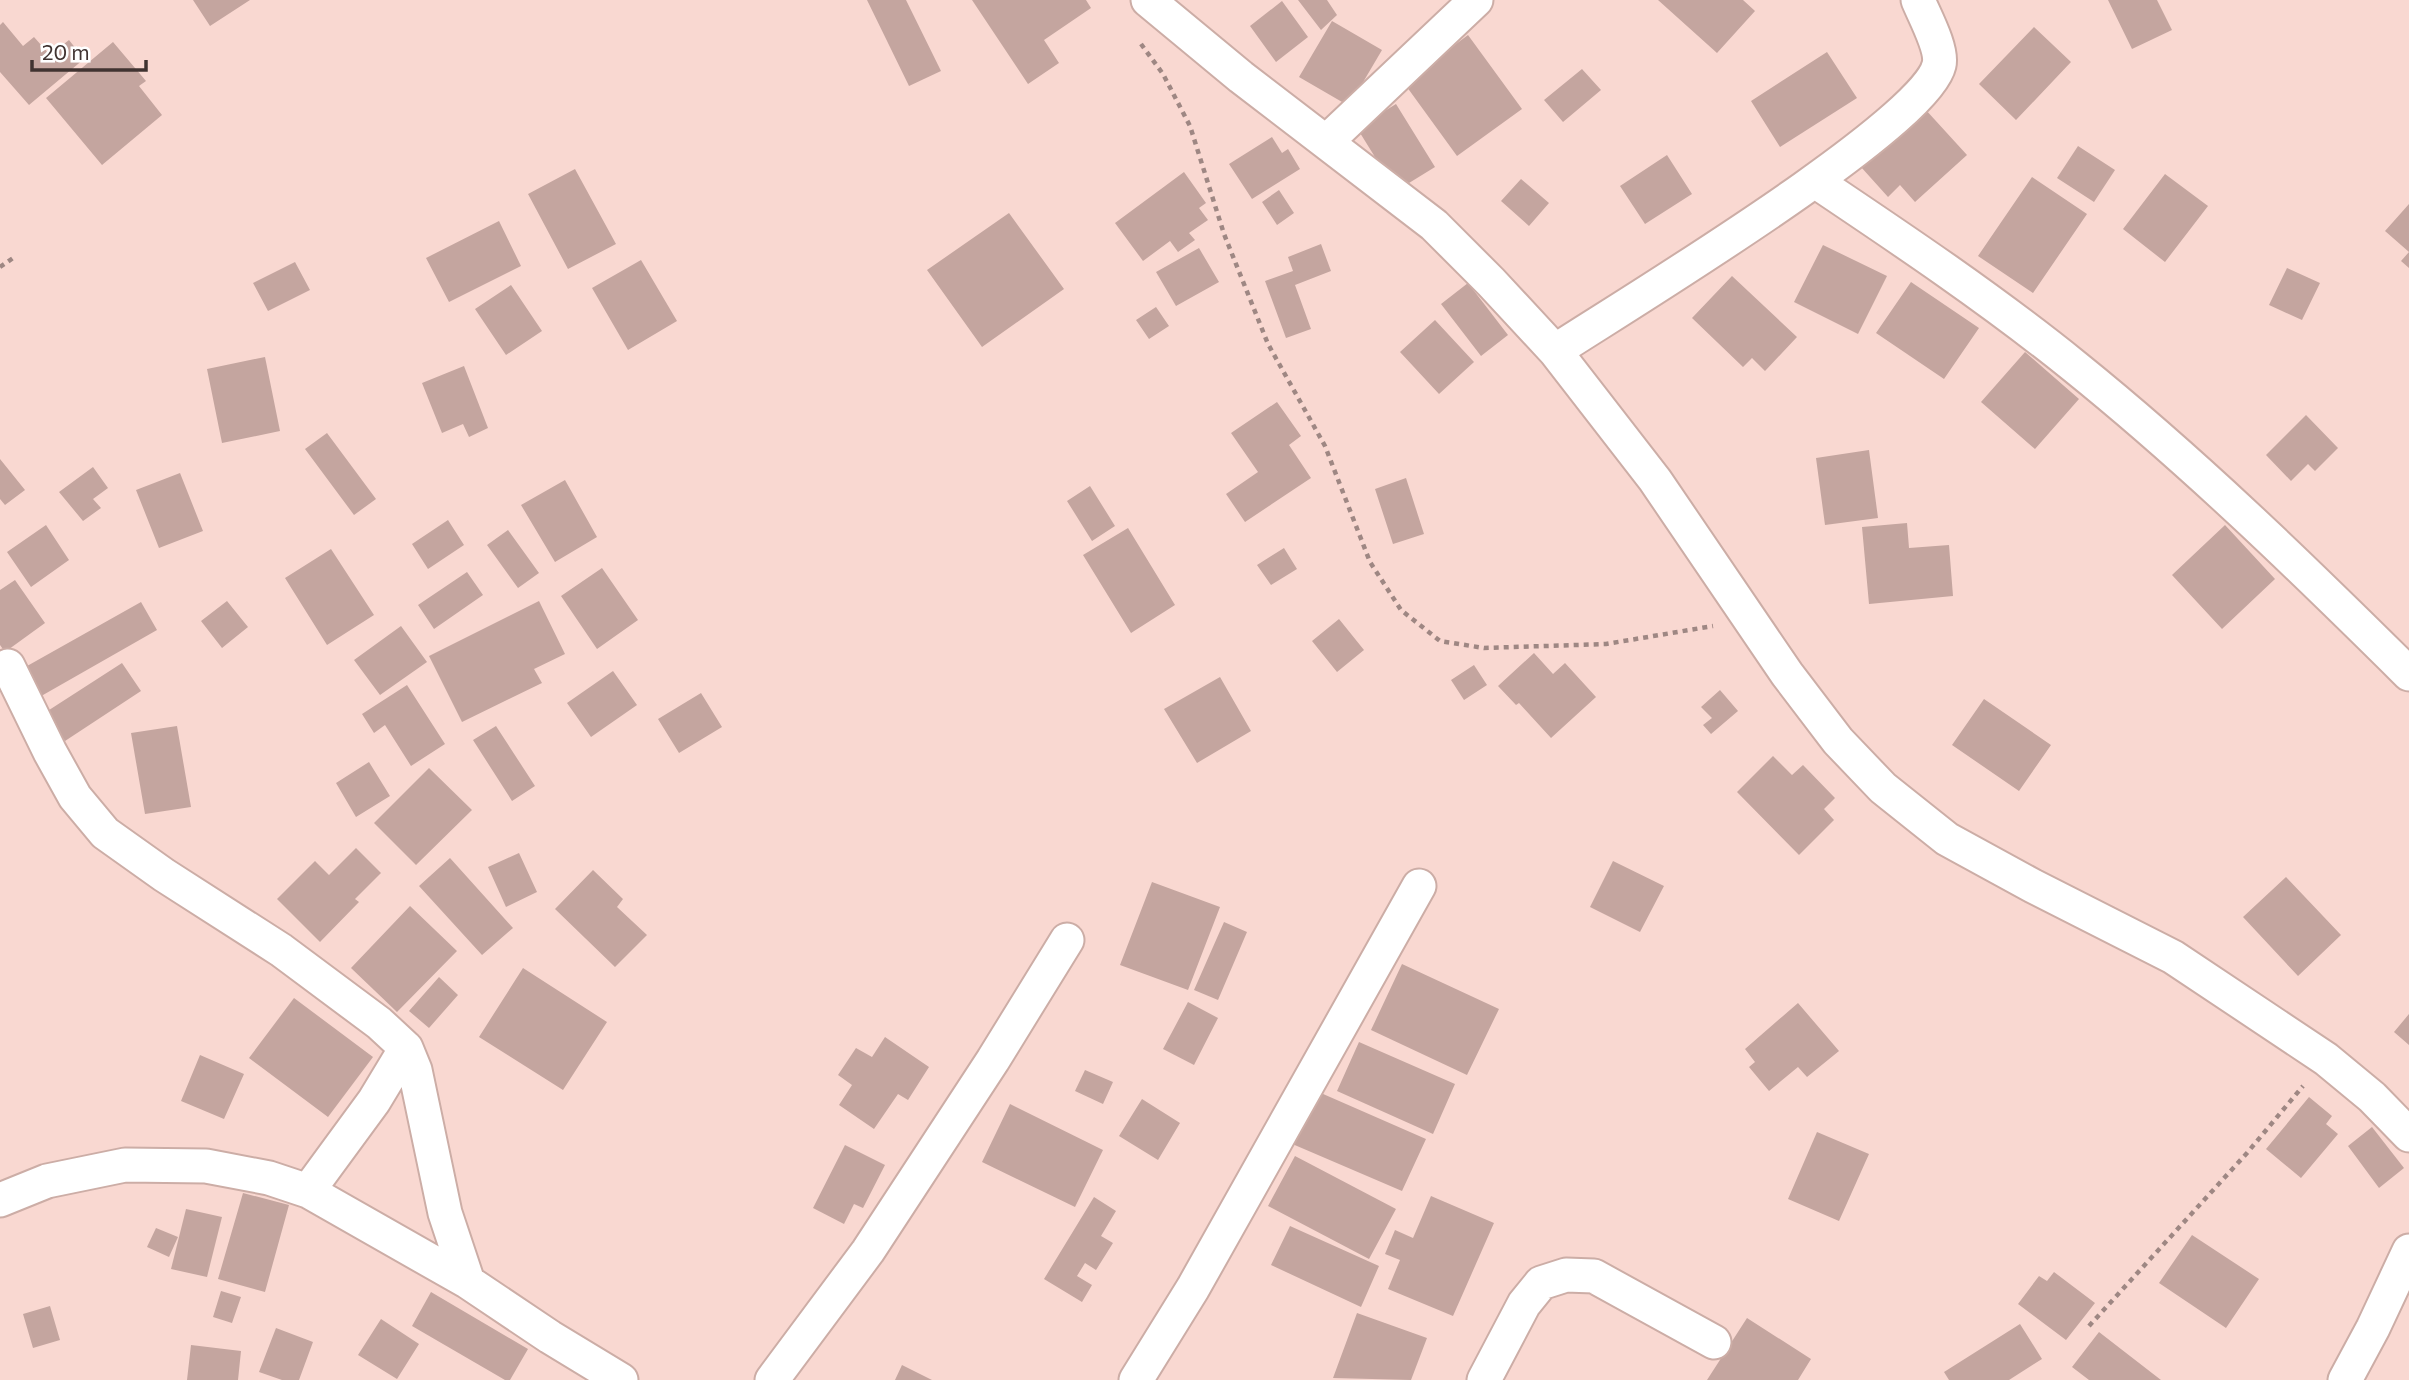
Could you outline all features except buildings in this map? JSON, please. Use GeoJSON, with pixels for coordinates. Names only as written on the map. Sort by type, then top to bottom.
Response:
{"type":"FeatureCollection","features":[{"type":"Feature","properties":{"kind":"street"},"geometry":{"type":"LineString","coordinates":[[1148,0],[1241,77],[1434,225],[1555,351],[1655,480],[1787,674],[1838,740],[1884,788],[1947,839],[2173,957],[2326,1059],[2372,1097],[2409,1135]]}},
{"type":"Feature","properties":{"kind":"street"},"geometry":{"type":"LineString","coordinates":[[1326,142],[1476,0]]}},
{"type":"Feature","properties":{"kind":"street"},"geometry":{"type":"LineString","coordinates":[[1555,351],[1815,181],[1926,89],[1939,64],[1936,43],[1918,0]]}},
{"type":"Feature","properties":{"kind":"street"},"geometry":{"type":"LineString","coordinates":[[1815,181],[1958,277],[2074,365],[2211,482],[2409,674]]}},
{"type":"Feature","properties":{"kind":"street"},"geometry":{"type":"LineString","coordinates":[[8,666],[75,797],[105,833],[164,876],[281,950],[379,1023],[406,1048],[415,1070],[445,1213],[468,1282]]}},
{"type":"Feature","properties":{"kind":"street"},"geometry":{"type":"LineString","coordinates":[[1136,1380],[1199,1276],[1419,886]]}},
{"type":"Feature","properties":{"kind":"street"},"geometry":{"type":"LineString","coordinates":[[772,1380],[868,1251],[993,1060],[1067,940]]}},
{"type":"Feature","properties":{"kind":"street"},"geometry":{"type":"LineString","coordinates":[[308,1191],[374,1101],[406,1048]]}},
{"type":"Feature","properties":{"kind":"street"},"geometry":{"type":"LineString","coordinates":[[0,1200],[47,1181],[125,1165],[206,1166],[269,1178],[308,1191],[468,1282],[621,1380]]}},
{"type":"Feature","properties":{"kind":"street"},"geometry":{"type":"LineString","coordinates":[[2345,1380],[2409,1251]]}},
{"type":"Feature","properties":{"kind":"street"},"geometry":{"type":"LineString","coordinates":[[1484,1380],[1524,1304],[1541,1283],[1566,1275],[1594,1276],[1714,1342]]}},
{"type":"Feature","properties":{"kind":"path"},"geometry":{"type":"LineString","coordinates":[[1139,41],[1163,74],[1190,126],[1224,234],[1268,344],[1325,446],[1370,562],[1401,610],[1440,641],[1484,648],[1606,644],[1685,632],[1748,618]]}},
{"type":"Feature","properties":{"kind":"path"},"geometry":{"type":"LineString","coordinates":[[0,267],[16,256]]}},
{"type":"Feature","properties":{"kind":"path"},"geometry":{"type":"LineString","coordinates":[[2089,1326],[2247,1153],[2326,1059]]}}]}
